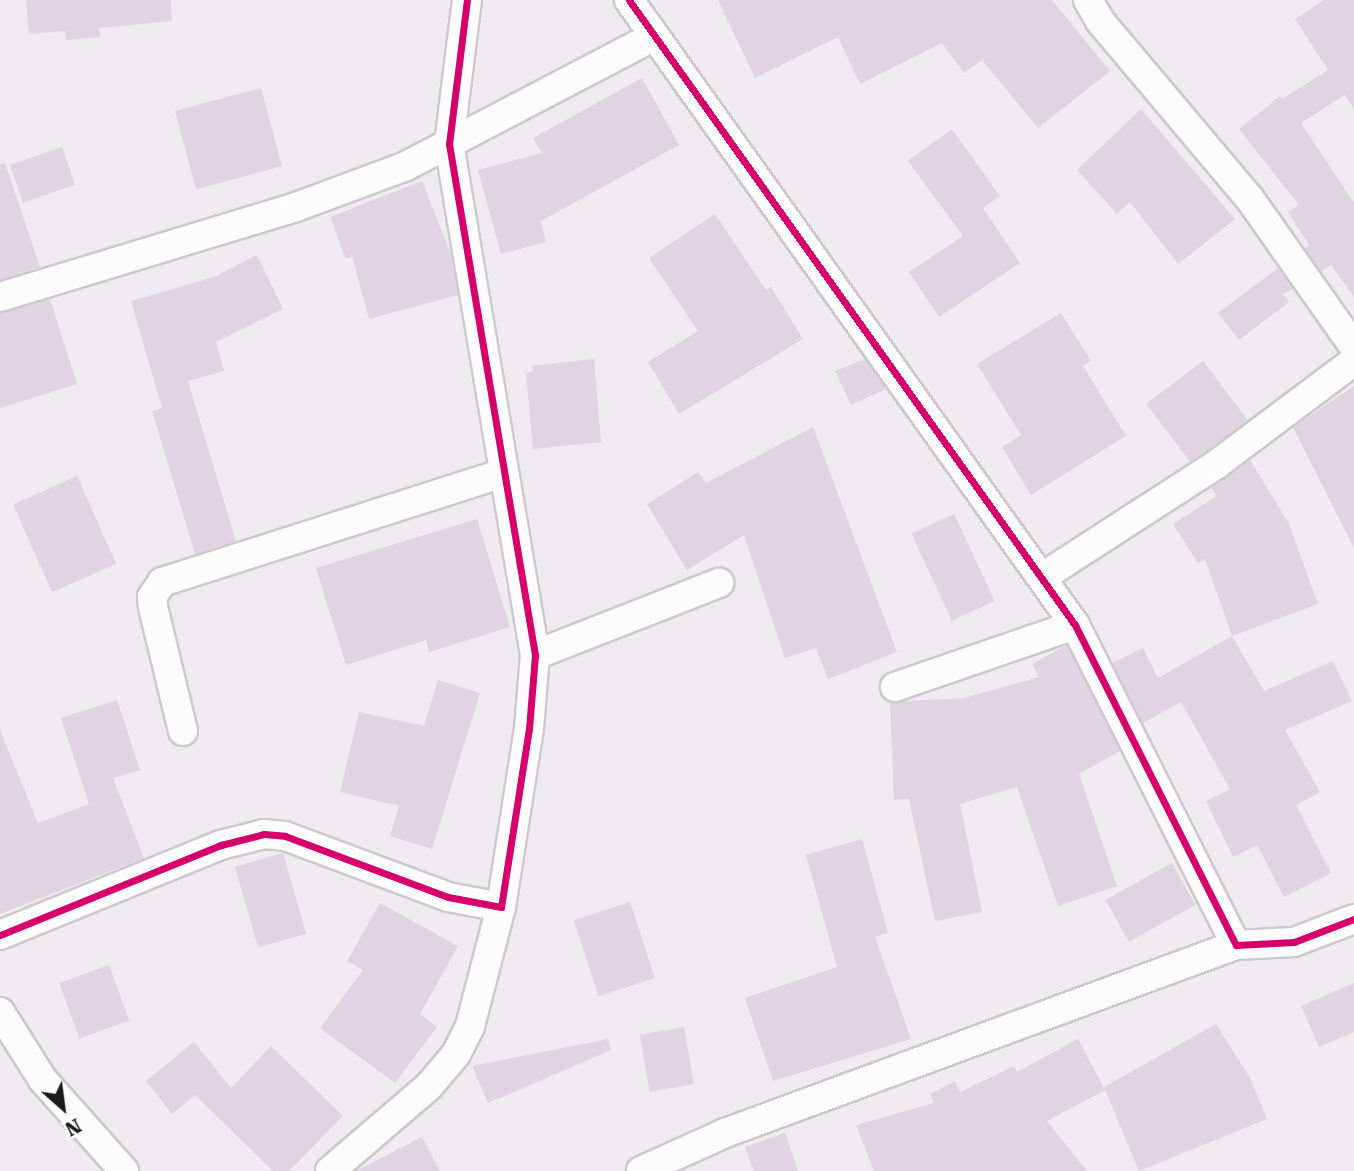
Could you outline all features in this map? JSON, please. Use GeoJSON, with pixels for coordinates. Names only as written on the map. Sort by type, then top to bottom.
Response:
{"type":"FeatureCollection","features":[{"type":"Feature","properties":{"kind":"street"},"geometry":{"type":"LineString","coordinates":[[330,1171],[429,1086],[456,1054],[470,1026],[501,906],[529,729],[535,655],[501,474],[449,144],[467,0]]}},
{"type":"Feature","properties":{"kind":"street"},"geometry":{"type":"LineString","coordinates":[[629,0],[927,423],[1044,576],[1075,625],[1236,945]]}},
{"type":"Feature","properties":{"kind":"street"},"geometry":{"type":"LineString","coordinates":[[1088,0],[1100,21],[1250,199],[1354,347]]}},
{"type":"Feature","properties":{"kind":"street"},"geometry":{"type":"LineString","coordinates":[[0,297],[296,207],[406,166],[653,37]]}},
{"type":"Feature","properties":{"kind":"street"},"geometry":{"type":"LineString","coordinates":[[1044,576],[1217,464],[1354,361]]}},
{"type":"Feature","properties":{"kind":"street"},"geometry":{"type":"LineString","coordinates":[[183,732],[153,607],[152,597],[162,582],[501,474]]}},
{"type":"Feature","properties":{"kind":"street"},"geometry":{"type":"LineString","coordinates":[[535,655],[719,583]]}},
{"type":"Feature","properties":{"kind":"street"},"geometry":{"type":"LineString","coordinates":[[895,687],[1075,625]]}},
{"type":"Feature","properties":{"kind":"street"},"geometry":{"type":"LineString","coordinates":[[0,934],[221,845],[264,834],[285,836],[474,905],[501,906]]}},
{"type":"Feature","properties":{"kind":"street"},"geometry":{"type":"LineString","coordinates":[[640,1171],[725,1133],[1236,945],[1294,942],[1354,919]]}},
{"type":"Feature","properties":{"kind":"street"},"geometry":{"type":"LineString","coordinates":[[0,1012],[43,1080],[124,1171]]}},
{"type":"Feature","properties":{"kind":"building"},"geometry":{"type":"Polygon","coordinates":[[[26,0],[171,0],[172,21],[99,28],[100,37],[66,40],[65,31],[29,34],[26,0]]]}},
{"type":"Feature","properties":{"kind":"building"},"geometry":{"type":"Polygon","coordinates":[[[718,0],[1052,0],[1110,71],[1038,128],[982,60],[964,73],[942,43],[860,84],[838,37],[755,78],[718,0]]]}},
{"type":"Feature","properties":{"kind":"building"},"geometry":{"type":"Polygon","coordinates":[[[1324,0],[1354,0],[1354,109],[1345,95],[1301,123],[1354,203],[1354,297],[1331,265],[1321,271],[1305,248],[1309,245],[1288,212],[1299,205],[1239,129],[1280,96],[1282,99],[1328,70],[1295,19],[1324,0]]]}},
{"type":"Feature","properties":{"kind":"building"},"geometry":{"type":"Polygon","coordinates":[[[642,78],[679,145],[541,221],[546,242],[501,254],[478,170],[542,153],[533,138],[642,78]]]}},
{"type":"Feature","properties":{"kind":"building"},"geometry":{"type":"Polygon","coordinates":[[[261,88],[282,166],[196,189],[175,111],[261,88]]]}},
{"type":"Feature","properties":{"kind":"building"},"geometry":{"type":"Polygon","coordinates":[[[1141,109],[1235,219],[1178,264],[1130,202],[1117,214],[1077,170],[1141,109]]]}},
{"type":"Feature","properties":{"kind":"building"},"geometry":{"type":"Polygon","coordinates":[[[952,129],[1000,196],[983,208],[1020,263],[939,317],[909,272],[963,236],[908,161],[952,129]]]}},
{"type":"Feature","properties":{"kind":"building"},"geometry":{"type":"Polygon","coordinates":[[[62,147],[75,185],[23,203],[10,165],[62,147]]]}},
{"type":"Feature","properties":{"kind":"building"},"geometry":{"type":"Polygon","coordinates":[[[5,163],[40,267],[0,280],[0,164],[5,163]]]}},
{"type":"Feature","properties":{"kind":"building"},"geometry":{"type":"Polygon","coordinates":[[[422,181],[450,252],[458,295],[369,319],[352,256],[346,259],[330,217],[422,181]]]}},
{"type":"Feature","properties":{"kind":"building"},"geometry":{"type":"Polygon","coordinates":[[[715,214],[766,290],[771,287],[803,339],[679,414],[648,362],[698,331],[649,258],[715,214]]]}},
{"type":"Feature","properties":{"kind":"building"},"geometry":{"type":"Polygon","coordinates":[[[257,255],[283,309],[216,342],[224,371],[188,381],[236,541],[195,554],[152,411],[162,408],[131,301],[214,277],[257,255]]]}},
{"type":"Feature","properties":{"kind":"building"},"geometry":{"type":"Polygon","coordinates":[[[1278,268],[1293,289],[1283,294],[1289,302],[1239,340],[1218,313],[1278,268]]]}},
{"type":"Feature","properties":{"kind":"building"},"geometry":{"type":"Polygon","coordinates":[[[50,299],[77,384],[0,408],[0,313],[50,299]]]}},
{"type":"Feature","properties":{"kind":"building"},"geometry":{"type":"Polygon","coordinates":[[[1061,313],[1091,361],[1083,366],[1126,436],[1031,495],[1002,447],[1021,435],[977,364],[1061,313]]]}},
{"type":"Feature","properties":{"kind":"building"},"geometry":{"type":"Polygon","coordinates":[[[594,359],[601,442],[533,449],[526,373],[533,371],[531,366],[594,359]]]}},
{"type":"Feature","properties":{"kind":"building"},"geometry":{"type":"Polygon","coordinates":[[[865,359],[886,389],[851,405],[835,371],[865,359]]]}},
{"type":"Feature","properties":{"kind":"building"},"geometry":{"type":"Polygon","coordinates":[[[1203,361],[1248,420],[1191,463],[1146,404],[1203,361]]]}},
{"type":"Feature","properties":{"kind":"building"},"geometry":{"type":"Polygon","coordinates":[[[1354,386],[1354,548],[1293,427],[1354,386]]]}},
{"type":"Feature","properties":{"kind":"building"},"geometry":{"type":"Polygon","coordinates":[[[813,427],[897,652],[828,679],[816,648],[785,658],[744,535],[687,570],[647,504],[698,472],[706,483],[813,427]]]}},
{"type":"Feature","properties":{"kind":"building"},"geometry":{"type":"Polygon","coordinates":[[[1250,460],[1289,524],[1318,604],[1232,636],[1205,559],[1198,563],[1173,524],[1217,496],[1211,488],[1250,460]]]}},
{"type":"Feature","properties":{"kind":"building"},"geometry":{"type":"Polygon","coordinates":[[[77,476],[116,564],[52,592],[13,504],[77,476]]]}},
{"type":"Feature","properties":{"kind":"building"},"geometry":{"type":"Polygon","coordinates":[[[954,514],[995,601],[952,621],[911,534],[954,514]]]}},
{"type":"Feature","properties":{"kind":"building"},"geometry":{"type":"Polygon","coordinates":[[[477,519],[510,627],[429,652],[426,640],[346,665],[316,568],[477,519]]]}},
{"type":"Feature","properties":{"kind":"building"},"geometry":{"type":"Polygon","coordinates":[[[1232,636],[1264,691],[1333,661],[1352,701],[1285,730],[1320,792],[1296,805],[1331,873],[1284,897],[1257,845],[1233,857],[1206,801],[1230,789],[1181,702],[1143,723],[1113,663],[1143,648],[1158,678],[1232,636]]]}},
{"type":"Feature","properties":{"kind":"building"},"geometry":{"type":"Polygon","coordinates":[[[1067,645],[1120,751],[1079,774],[1117,886],[1058,906],[1017,787],[960,804],[982,912],[935,921],[909,799],[894,800],[890,702],[964,698],[1039,677],[1032,664],[1067,645]]]}},
{"type":"Feature","properties":{"kind":"building"},"geometry":{"type":"Polygon","coordinates":[[[438,680],[480,693],[432,849],[390,836],[399,806],[340,792],[359,712],[424,726],[438,680]]]}},
{"type":"Feature","properties":{"kind":"building"},"geometry":{"type":"Polygon","coordinates":[[[117,700],[140,770],[113,778],[144,858],[0,914],[0,730],[38,823],[89,804],[61,718],[117,700]]]}},
{"type":"Feature","properties":{"kind":"building"},"geometry":{"type":"Polygon","coordinates":[[[862,839],[888,933],[875,937],[911,1039],[773,1081],[745,998],[837,967],[806,855],[862,839]]]}},
{"type":"Feature","properties":{"kind":"building"},"geometry":{"type":"Polygon","coordinates":[[[283,853],[306,934],[258,948],[235,867],[283,853]]]}},
{"type":"Feature","properties":{"kind":"building"},"geometry":{"type":"Polygon","coordinates":[[[1172,863],[1195,905],[1129,942],[1106,900],[1172,863]]]}},
{"type":"Feature","properties":{"kind":"building"},"geometry":{"type":"Polygon","coordinates":[[[630,902],[655,978],[599,996],[574,920],[630,902]]]}},
{"type":"Feature","properties":{"kind":"building"},"geometry":{"type":"Polygon","coordinates":[[[380,903],[458,946],[420,1014],[437,1027],[395,1083],[320,1028],[363,970],[347,961],[380,903]]]}},
{"type":"Feature","properties":{"kind":"building"},"geometry":{"type":"Polygon","coordinates":[[[109,965],[129,1020],[79,1039],[59,983],[109,965]]]}},
{"type":"Feature","properties":{"kind":"building"},"geometry":{"type":"Polygon","coordinates":[[[1354,983],[1354,1032],[1319,1047],[1301,1006],[1354,983]]]}},
{"type":"Feature","properties":{"kind":"building"},"geometry":{"type":"Polygon","coordinates":[[[1216,1024],[1250,1078],[1267,1119],[1139,1171],[1104,1087],[1216,1024]]]}},
{"type":"Feature","properties":{"kind":"building"},"geometry":{"type":"Polygon","coordinates":[[[684,1027],[694,1084],[650,1092],[640,1035],[684,1027]]]}},
{"type":"Feature","properties":{"kind":"building"},"geometry":{"type":"Polygon","coordinates":[[[608,1039],[611,1050],[488,1103],[472,1066],[608,1039]]]}},
{"type":"Feature","properties":{"kind":"building"},"geometry":{"type":"Polygon","coordinates":[[[1078,1039],[1105,1090],[1047,1121],[1087,1171],[874,1171],[856,1125],[934,1103],[930,1094],[955,1081],[960,1092],[1014,1066],[1017,1072],[1078,1039]]]}},
{"type":"Feature","properties":{"kind":"building"},"geometry":{"type":"Polygon","coordinates":[[[194,1042],[231,1088],[271,1046],[343,1116],[289,1171],[273,1171],[195,1095],[172,1114],[146,1081],[194,1042]]]}},
{"type":"Feature","properties":{"kind":"building"},"geometry":{"type":"Polygon","coordinates":[[[785,1133],[798,1171],[754,1171],[745,1147],[785,1133]]]}},
{"type":"Feature","properties":{"kind":"building"},"geometry":{"type":"Polygon","coordinates":[[[422,1137],[440,1171],[356,1171],[422,1137]]]}},
{"type":"Feature","properties":{"kind":"cycle path"},"geometry":{"type":"LineString","coordinates":[[0,935],[221,845],[264,834],[285,836],[448,897],[501,907],[529,729],[535,655],[449,144],[467,0]]}},
{"type":"Feature","properties":{"kind":"cycle path"},"geometry":{"type":"LineString","coordinates":[[629,0],[1075,625],[1236,945],[1294,942],[1354,919]]}}]}
